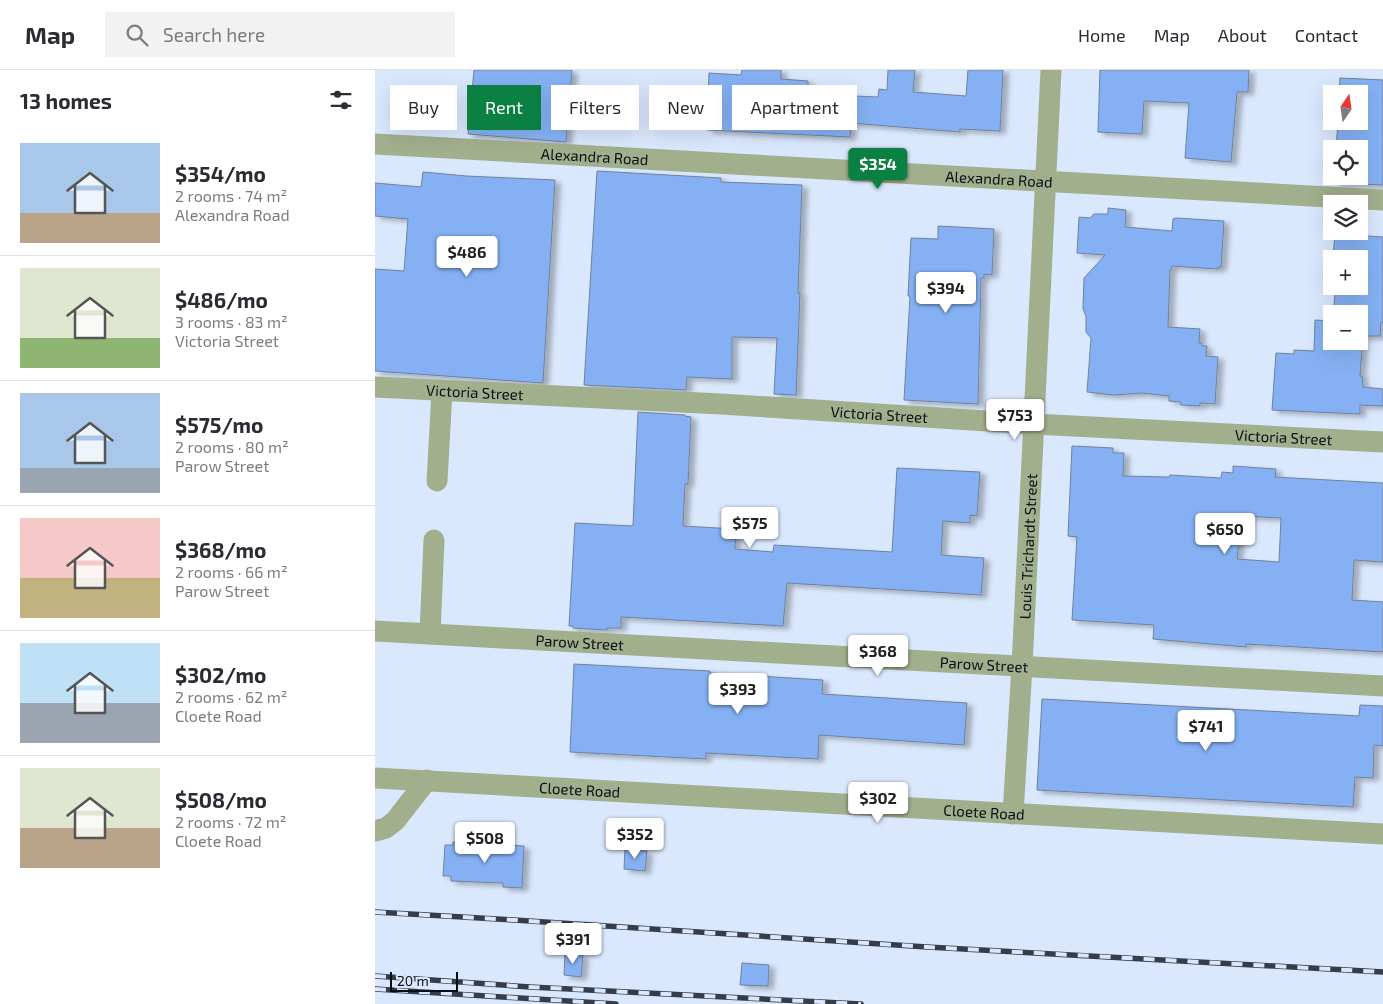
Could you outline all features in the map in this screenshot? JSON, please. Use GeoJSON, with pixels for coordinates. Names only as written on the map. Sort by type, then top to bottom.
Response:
{"type":"FeatureCollection","features":[{"type":"Feature","properties":{"kind":"street","name":"Louis Trichardt Street"},"geometry":{"type":"LineString","coordinates":[[1013,814],[1051,70]]}},
{"type":"Feature","properties":{"kind":"street","name":"Alexandra Road"},"geometry":{"type":"LineString","coordinates":[[375,144],[1383,200]]}},
{"type":"Feature","properties":{"kind":"street","name":"Victoria Street"},"geometry":{"type":"LineString","coordinates":[[375,387],[721,404],[1034,424],[1383,442]]}},
{"type":"Feature","properties":{"kind":"street"},"geometry":{"type":"LineString","coordinates":[[437,481],[442,391]]}},
{"type":"Feature","properties":{"kind":"street"},"geometry":{"type":"LineString","coordinates":[[430,634],[434,540]]}},
{"type":"Feature","properties":{"kind":"street","name":"Parow Street"},"geometry":{"type":"LineString","coordinates":[[375,630],[1383,686]]}},
{"type":"Feature","properties":{"kind":"street","name":"Cloete Road"},"geometry":{"type":"LineString","coordinates":[[375,778],[1383,834]]}},
{"type":"Feature","properties":{"kind":"street"},"geometry":{"type":"LineString","coordinates":[[375,831],[387,828],[395,821],[427,780]]}},
{"type":"Feature","properties":{"kind":"building"},"geometry":{"type":"Polygon","coordinates":[[[474,70],[572,70],[571,85],[551,85],[551,130],[567,130],[566,142],[468,134],[468,130],[541,130],[541,85],[473,85],[474,70]]]}},
{"type":"Feature","properties":{"kind":"building"},"geometry":{"type":"Polygon","coordinates":[[[742,70],[781,70],[781,79],[808,81],[808,85],[732,85],[732,130],[850,130],[850,137],[707,130],[722,130],[722,85],[709,85],[709,73],[741,75],[742,70]]]}},
{"type":"Feature","properties":{"kind":"building"},"geometry":{"type":"Polygon","coordinates":[[[888,70],[915,70],[913,92],[966,96],[968,70],[1003,70],[1000,131],[960,129],[960,132],[857,123],[857,96],[878,97],[879,89],[887,90],[888,70]]]}},
{"type":"Feature","properties":{"kind":"building"},"geometry":{"type":"Polygon","coordinates":[[[1100,70],[1249,70],[1248,92],[1237,92],[1231,162],[1185,158],[1189,103],[1144,101],[1142,134],[1098,132],[1100,70]]]}},
{"type":"Feature","properties":{"kind":"building"},"geometry":{"type":"Polygon","coordinates":[[[1340,78],[1383,80],[1383,185],[1368,184],[1368,140],[1337,140],[1337,130],[1368,130],[1368,85],[1340,85],[1340,78]]]}},
{"type":"Feature","properties":{"kind":"building"},"geometry":{"type":"Polygon","coordinates":[[[597,171],[721,178],[721,182],[802,185],[796,395],[774,394],[777,338],[732,337],[732,379],[687,377],[686,390],[584,385],[597,171]]]}},
{"type":"Feature","properties":{"kind":"building"},"geometry":{"type":"Polygon","coordinates":[[[423,172],[555,180],[543,383],[375,371],[375,269],[404,271],[408,219],[375,216],[375,183],[421,187],[423,172]]]}},
{"type":"Feature","properties":{"kind":"building"},"geometry":{"type":"Polygon","coordinates":[[[1108,208],[1126,210],[1125,227],[1172,231],[1173,219],[1176,218],[1224,221],[1221,267],[1218,267],[1218,269],[1172,266],[1170,270],[1168,327],[1200,329],[1199,343],[1202,343],[1202,346],[1207,346],[1206,356],[1218,357],[1215,404],[1200,403],[1200,406],[1181,405],[1181,402],[1169,401],[1169,396],[1142,393],[1114,395],[1087,392],[1091,338],[1086,332],[1086,316],[1083,309],[1084,278],[1105,255],[1077,253],[1079,217],[1090,218],[1094,214],[1108,214],[1108,208]]]}},
{"type":"Feature","properties":{"kind":"building"},"geometry":{"type":"Polygon","coordinates":[[[938,226],[994,229],[992,275],[984,274],[984,278],[981,278],[978,404],[904,400],[910,296],[908,296],[911,238],[938,239],[938,226]]]}},
{"type":"Feature","properties":{"kind":"building"},"geometry":{"type":"Polygon","coordinates":[[[1368,236],[1383,237],[1383,323],[1381,322],[1380,336],[1368,336],[1368,305],[1334,305],[1335,295],[1368,295],[1368,250],[1334,250],[1334,240],[1368,240],[1368,236]]]}},
{"type":"Feature","properties":{"kind":"building"},"geometry":{"type":"Polygon","coordinates":[[[1315,320],[1323,320],[1323,350],[1362,350],[1360,376],[1362,376],[1363,387],[1383,389],[1383,406],[1360,405],[1360,414],[1272,410],[1276,353],[1294,354],[1294,350],[1314,351],[1315,320]]]}},
{"type":"Feature","properties":{"kind":"building"},"geometry":{"type":"Polygon","coordinates":[[[638,412],[691,417],[688,484],[685,484],[683,526],[736,529],[735,549],[773,552],[774,545],[892,552],[897,468],[980,472],[977,516],[970,515],[970,523],[943,521],[941,555],[984,558],[981,595],[787,583],[783,626],[621,617],[621,628],[607,628],[607,630],[573,628],[573,626],[569,626],[575,523],[633,525],[638,412]]]}},
{"type":"Feature","properties":{"kind":"building"},"geometry":{"type":"Polygon","coordinates":[[[1072,446],[1113,448],[1113,453],[1124,453],[1123,476],[1169,477],[1170,475],[1221,478],[1222,472],[1233,473],[1233,466],[1276,469],[1275,477],[1383,483],[1383,562],[1354,560],[1352,600],[1383,602],[1383,652],[1246,644],[1246,647],[1153,639],[1154,625],[1072,620],[1077,537],[1068,536],[1072,446]],[[1242,516],[1237,559],[1279,562],[1281,518],[1242,516]]]}},
{"type":"Feature","properties":{"kind":"building"},"geometry":{"type":"Polygon","coordinates":[[[574,664],[710,671],[710,673],[823,680],[822,694],[967,703],[964,745],[819,735],[818,759],[706,753],[706,759],[570,752],[574,664]]]}},
{"type":"Feature","properties":{"kind":"building"},"geometry":{"type":"Polygon","coordinates":[[[1042,699],[1359,716],[1360,705],[1383,706],[1383,746],[1374,745],[1373,778],[1355,777],[1353,807],[1037,790],[1042,699]]]}},
{"type":"Feature","properties":{"kind":"building"},"geometry":{"type":"Polygon","coordinates":[[[453,842],[524,846],[522,888],[503,887],[503,883],[451,881],[451,876],[443,876],[445,845],[453,845],[453,842]]]}},
{"type":"Feature","properties":{"kind":"building"},"geometry":{"type":"Polygon","coordinates":[[[625,849],[647,851],[645,871],[624,869],[625,849]]]}},
{"type":"Feature","properties":{"kind":"building"},"geometry":{"type":"Polygon","coordinates":[[[565,954],[583,955],[581,977],[564,975],[565,954]]]}},
{"type":"Feature","properties":{"kind":"building"},"geometry":{"type":"Polygon","coordinates":[[[742,963],[769,965],[768,986],[740,985],[742,963]]]}},
{"type":"Feature","properties":{"kind":"railway"},"geometry":{"type":"LineString","coordinates":[[375,912],[927,947],[1383,972]]}},
{"type":"Feature","properties":{"kind":"railway"},"geometry":{"type":"LineString","coordinates":[[375,976],[530,987],[861,1004]]}},
{"type":"Feature","properties":{"kind":"railway"},"geometry":{"type":"LineString","coordinates":[[375,989],[616,1004]]}}]}
